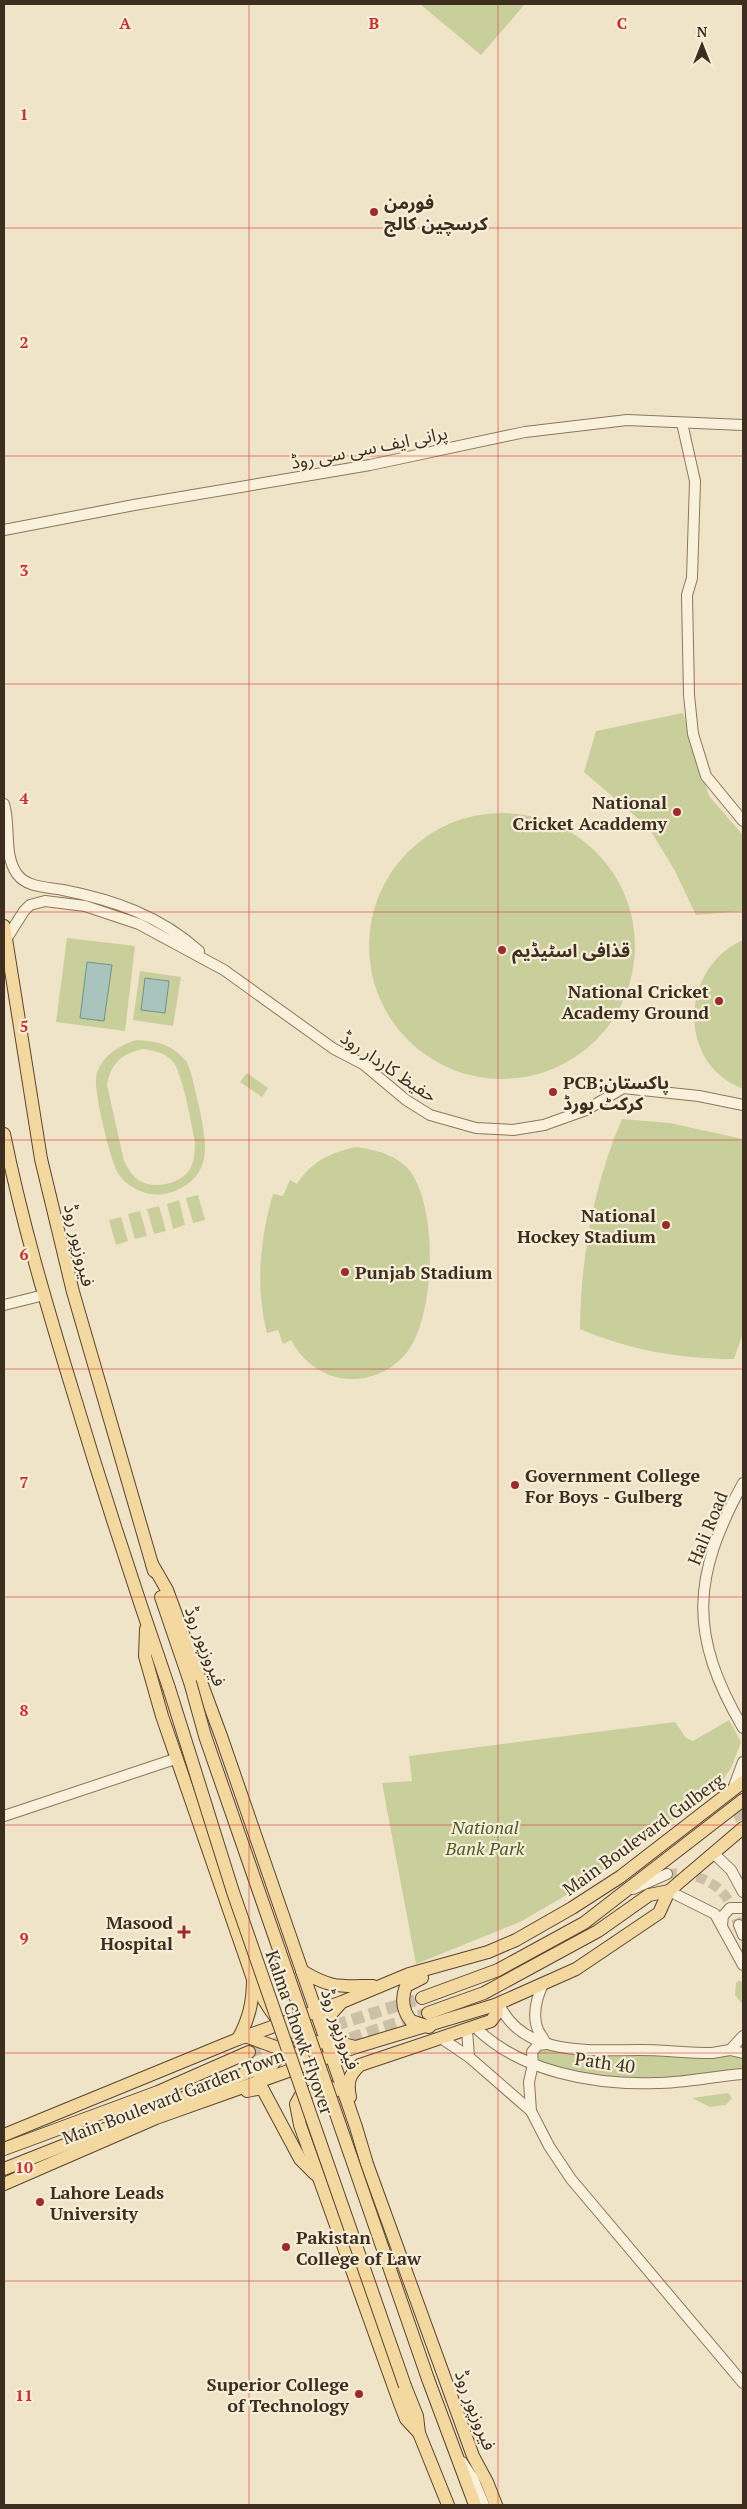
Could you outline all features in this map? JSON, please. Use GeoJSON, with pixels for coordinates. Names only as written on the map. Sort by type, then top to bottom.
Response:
{"type":"FeatureCollection","features":[{"type":"Feature","properties":{"kind":"main road","name":"فیروزپور روڈ"},"geometry":{"type":"LineString","coordinates":[[4,926],[41,1159],[72,1292],[152,1564],[190,1682]]}},
{"type":"Feature","properties":{"kind":"main road"},"geometry":{"type":"LineString","coordinates":[[4,1134],[19,1208],[44,1294],[110,1515],[146,1622],[145,1656],[175,1758],[253,1979],[270,2012],[297,2036],[329,2050],[356,2047],[429,2027],[497,2004],[582,1965],[659,1913],[669,1891],[743,1828]]}},
{"type":"Feature","properties":{"kind":"main road","name":"فیروزپور روڈ"},"geometry":{"type":"LineString","coordinates":[[152,1564],[167,1590],[208,1699],[394,2241],[474,2456],[496,2505]]}},
{"type":"Feature","properties":{"kind":"main road","name":"Kalma Chowk Flyover"},"geometry":{"type":"LineString","coordinates":[[146,1622],[169,1688],[232,1892],[417,2416],[419,2433]]}},
{"type":"Feature","properties":{"kind":"main road","name":"Kalma Chowk Flyover"},"geometry":{"type":"LineString","coordinates":[[190,1682],[215,1764],[428,2379]]}},
{"type":"Feature","properties":{"kind":"main road","name":"Main Boulevard Gulberg"},"geometry":{"type":"LineString","coordinates":[[342,2002],[409,1974],[444,1966],[509,1943],[572,1908],[620,1877],[738,1786]]}},
{"type":"Feature","properties":{"kind":"main road"},"geometry":{"type":"LineString","coordinates":[[422,1998],[514,1963],[584,1923],[672,1858],[743,1800]]}},
{"type":"Feature","properties":{"kind":"main road"},"geometry":{"type":"LineString","coordinates":[[672,1858],[734,1818]]}},
{"type":"Feature","properties":{"kind":"main road"},"geometry":{"type":"LineString","coordinates":[[428,2013],[484,1993],[598,1931],[649,1896],[669,1891]]}},
{"type":"Feature","properties":{"kind":"main road"},"geometry":{"type":"LineString","coordinates":[[429,2027],[411,2021],[406,2014],[402,1998],[406,1986],[444,1966]]}},
{"type":"Feature","properties":{"kind":"main road"},"geometry":{"type":"LineString","coordinates":[[302,1971],[323,1984],[337,1987],[382,1986]]}},
{"type":"Feature","properties":{"kind":"main road"},"geometry":{"type":"LineString","coordinates":[[253,1979],[253,1999],[241,2038],[316,2061],[331,2074],[356,2127]]}},
{"type":"Feature","properties":{"kind":"main road"},"geometry":{"type":"LineString","coordinates":[[342,2002],[330,2015],[330,2030],[334,2038],[341,2044],[356,2047]]}},
{"type":"Feature","properties":{"kind":"main road","name":"Main Boulevard Garden Town"},"geometry":{"type":"LineString","coordinates":[[4,2135],[241,2038],[342,2002]]}},
{"type":"Feature","properties":{"kind":"main road"},"geometry":{"type":"LineString","coordinates":[[356,2127],[348,2084],[353,2071],[360,2065],[471,2029],[496,2017],[497,2004]]}},
{"type":"Feature","properties":{"kind":"main road"},"geometry":{"type":"LineString","coordinates":[[256,2076],[285,2050],[316,2011]]}},
{"type":"Feature","properties":{"kind":"main road","name":"Main Boulevard Garden Town"},"geometry":{"type":"LineString","coordinates":[[4,2169],[256,2076],[316,2061],[329,2050]]}},
{"type":"Feature","properties":{"kind":"main road","name":"Main Boulevard Garden Town"},"geometry":{"type":"LineString","coordinates":[[4,2149],[158,2092],[249,2052]]}},
{"type":"Feature","properties":{"kind":"main road","name":"Main Boulevard Garden Town"},"geometry":{"type":"LineString","coordinates":[[4,2182],[190,2106],[256,2076]]}},
{"type":"Feature","properties":{"kind":"main road"},"geometry":{"type":"LineString","coordinates":[[356,2127],[336,2092],[328,2086],[301,2095],[296,2109],[317,2176],[399,2402],[406,2418],[419,2433],[448,2505]]}},
{"type":"Feature","properties":{"kind":"main road"},"geometry":{"type":"LineString","coordinates":[[190,2106],[262,2088],[300,2160],[317,2176]]}},
{"type":"Feature","properties":{"kind":"main road"},"geometry":{"type":"LineString","coordinates":[[4,2153],[64,2127]]}},
{"type":"Feature","properties":{"kind":"main road","name":"فیروزپور روڈ"},"geometry":{"type":"LineString","coordinates":[[428,2379],[475,2505]]}},
{"type":"Feature","properties":{"kind":"street","name":"پرانی ایف سی سی روڈ"},"geometry":{"type":"LineString","coordinates":[[4,530],[143,503],[370,465],[526,432],[628,420],[743,425]]}},
{"type":"Feature","properties":{"kind":"street"},"geometry":{"type":"LineString","coordinates":[[682,423],[695,481],[692,578],[687,595],[689,695],[693,734],[706,776],[743,821]]}},
{"type":"Feature","properties":{"kind":"street"},"geometry":{"type":"LineString","coordinates":[[4,804],[10,856],[17,874],[27,883],[116,903],[147,916],[186,939],[210,960]]}},
{"type":"Feature","properties":{"kind":"street"},"geometry":{"type":"LineString","coordinates":[[74,904],[76,893]]}},
{"type":"Feature","properties":{"kind":"street"},"geometry":{"type":"LineString","coordinates":[[5,941],[30,905],[45,901],[74,904],[139,924],[210,960]]}},
{"type":"Feature","properties":{"kind":"street","name":"حفیظ کاردار روڈ"},"geometry":{"type":"LineString","coordinates":[[210,960],[334,1049],[363,1064],[406,1100],[430,1115],[448,1122],[490,1130],[533,1127],[569,1117],[623,1088],[699,1096],[743,1105]]}},
{"type":"Feature","properties":{"kind":"street"},"geometry":{"type":"LineString","coordinates":[[4,1305],[44,1294]]}},
{"type":"Feature","properties":{"kind":"street","name":"Hali Road"},"geometry":{"type":"LineString","coordinates":[[743,1483],[706,1566],[702,1605],[705,1636],[712,1661],[728,1701],[743,1728]]}},
{"type":"Feature","properties":{"kind":"street"},"geometry":{"type":"LineString","coordinates":[[4,1816],[175,1758]]}},
{"type":"Feature","properties":{"kind":"street"},"geometry":{"type":"LineString","coordinates":[[738,1786],[743,1762]]}},
{"type":"Feature","properties":{"kind":"street"},"geometry":{"type":"LineString","coordinates":[[713,1853],[731,1870],[743,1892]]}},
{"type":"Feature","properties":{"kind":"street"},"geometry":{"type":"LineString","coordinates":[[628,1892],[667,1874]]}},
{"type":"Feature","properties":{"kind":"street"},"geometry":{"type":"LineString","coordinates":[[669,1891],[709,1909],[715,1914],[743,1965]]}},
{"type":"Feature","properties":{"kind":"street"},"geometry":{"type":"LineString","coordinates":[[722,1925],[723,1916],[730,1908],[743,1908]]}},
{"type":"Feature","properties":{"kind":"street"},"geometry":{"type":"LineString","coordinates":[[531,2111],[529,2082],[533,2064],[532,2052],[538,2045],[546,2044],[538,2030],[536,2020],[536,2008],[544,1984]]}},
{"type":"Feature","properties":{"kind":"street","name":"Path 40"},"geometry":{"type":"LineString","coordinates":[[497,2004],[510,2023],[546,2044],[573,2049],[604,2051],[712,2052],[730,2050],[743,2053]]}},
{"type":"Feature","properties":{"kind":"street"},"geometry":{"type":"LineString","coordinates":[[469,2057],[471,2029]]}},
{"type":"Feature","properties":{"kind":"street","name":"Path 40"},"geometry":{"type":"LineString","coordinates":[[471,2029],[503,2049],[533,2064],[584,2077],[634,2083],[685,2081],[743,2073]]}},
{"type":"Feature","properties":{"kind":"street"},"geometry":{"type":"LineString","coordinates":[[730,2050],[743,2036]]}},
{"type":"Feature","properties":{"kind":"street"},"geometry":{"type":"LineString","coordinates":[[441,2038],[469,2057],[531,2111],[549,2146],[570,2179],[743,2383]]}},
{"type":"Feature","properties":{"kind":"street"},"geometry":{"type":"LineString","coordinates":[[474,2456],[490,2505]]}},
{"type":"Feature","properties":{"kind":"street"},"geometry":{"type":"LineString","coordinates":[[458,2457],[474,2478],[484,2505]]}},
{"type":"Feature","properties":{"kind":"green space"},"geometry":{"type":"Polygon","coordinates":[[[420,4],[525,4],[481,55],[420,4]]]}},
{"type":"Feature","properties":{"kind":"green space","name":"National Cricket Acaddemy"},"geometry":{"type":"Polygon","coordinates":[[[683,713],[709,796],[743,835],[743,911],[696,915],[675,871],[649,828],[584,772],[596,731],[683,713]]]}},
{"type":"Feature","properties":{"kind":"green space","name":"قذافی اسٹیڈیم"},"geometry":{"type":"Polygon","coordinates":[[[489,813],[515,813],[541,818],[565,828],[587,843],[605,861],[620,883],[630,907],[635,933],[635,959],[630,985],[620,1009],[605,1031],[587,1049],[565,1064],[541,1074],[515,1079],[489,1079],[463,1074],[439,1064],[417,1049],[399,1031],[384,1009],[374,985],[369,959],[369,933],[374,907],[384,883],[399,861],[417,843],[439,828],[463,818],[489,813]]]}},
{"type":"Feature","properties":{"kind":"green space"},"geometry":{"type":"Polygon","coordinates":[[[67,938],[135,946],[125,1031],[56,1022],[67,938]]]}},
{"type":"Feature","properties":{"kind":"green space","name":"National Cricket Academy Ground"},"geometry":{"type":"Polygon","coordinates":[[[743,940],[743,1089],[721,1076],[706,1059],[697,1038],[694,1015],[698,993],[707,971],[722,953],[743,940]]]}},
{"type":"Feature","properties":{"kind":"green space"},"geometry":{"type":"Polygon","coordinates":[[[140,971],[181,977],[173,1026],[133,1020],[140,971]]]}},
{"type":"Feature","properties":{"kind":"green space"},"geometry":{"type":"Polygon","coordinates":[[[136,1040],[151,1041],[171,1048],[187,1062],[192,1079],[204,1132],[205,1155],[197,1175],[188,1184],[170,1193],[156,1195],[147,1193],[135,1189],[127,1183],[118,1173],[107,1140],[97,1096],[96,1077],[101,1064],[106,1058],[116,1049],[136,1040]],[[144,1049],[130,1053],[119,1060],[111,1071],[107,1085],[124,1161],[130,1172],[137,1179],[146,1184],[161,1185],[176,1181],[187,1173],[193,1162],[195,1144],[187,1102],[174,1063],[160,1053],[144,1049]]]}},
{"type":"Feature","properties":{"kind":"green space"},"geometry":{"type":"Polygon","coordinates":[[[247,1073],[268,1088],[262,1097],[240,1082],[247,1073]]]}},
{"type":"Feature","properties":{"kind":"green space","name":"National Hockey Stadium"},"geometry":{"type":"Polygon","coordinates":[[[622,1119],[670,1123],[743,1139],[743,1333],[734,1359],[714,1359],[655,1352],[617,1343],[580,1329],[583,1275],[590,1222],[603,1170],[622,1119]]]}},
{"type":"Feature","properties":{"kind":"green space","name":"Punjab Stadium"},"geometry":{"type":"Polygon","coordinates":[[[356,1147],[378,1151],[392,1157],[410,1171],[419,1188],[425,1209],[429,1233],[430,1259],[424,1309],[418,1331],[410,1348],[396,1363],[379,1374],[360,1379],[350,1379],[332,1376],[311,1365],[291,1340],[283,1344],[278,1330],[267,1333],[263,1316],[260,1281],[262,1246],[273,1194],[283,1196],[290,1180],[297,1184],[315,1164],[330,1155],[356,1147]]]}},
{"type":"Feature","properties":{"kind":"green space"},"geometry":{"type":"Polygon","coordinates":[[[198,1195],[205,1220],[193,1223],[186,1198],[198,1195]]]}},
{"type":"Feature","properties":{"kind":"green space"},"geometry":{"type":"Polygon","coordinates":[[[179,1200],[185,1225],[173,1229],[167,1204],[179,1200]]]}},
{"type":"Feature","properties":{"kind":"green space"},"geometry":{"type":"Polygon","coordinates":[[[159,1206],[166,1231],[154,1234],[147,1209],[159,1206]]]}},
{"type":"Feature","properties":{"kind":"green space"},"geometry":{"type":"Polygon","coordinates":[[[140,1211],[147,1236],[135,1239],[128,1214],[140,1211]]]}},
{"type":"Feature","properties":{"kind":"green space"},"geometry":{"type":"Polygon","coordinates":[[[121,1217],[128,1241],[116,1245],[109,1220],[121,1217]]]}},
{"type":"Feature","properties":{"kind":"green space","name":"National Bank Park"},"geometry":{"type":"Polygon","coordinates":[[[729,1720],[741,1742],[732,1766],[718,1788],[570,1893],[520,1922],[416,1964],[382,1783],[412,1781],[409,1756],[675,1722],[686,1738],[693,1741],[729,1720]]]}},
{"type":"Feature","properties":{"kind":"green space"},"geometry":{"type":"Polygon","coordinates":[[[740,1980],[743,1984],[743,2005],[735,1995],[736,1983],[740,1980]]]}},
{"type":"Feature","properties":{"kind":"green space"},"geometry":{"type":"Polygon","coordinates":[[[535,2048],[743,2054],[743,2071],[634,2083],[533,2064],[535,2048]]]}},
{"type":"Feature","properties":{"kind":"green space"},"geometry":{"type":"Polygon","coordinates":[[[728,2093],[732,2098],[726,2105],[710,2107],[692,2098],[728,2093]]]}},
{"type":"Feature","properties":{"kind":"water"},"geometry":{"type":"Polygon","coordinates":[[[87,962],[112,965],[104,1021],[80,1018],[87,962]]]}},
{"type":"Feature","properties":{"kind":"water"},"geometry":{"type":"Polygon","coordinates":[[[145,978],[169,981],[165,1013],[141,1010],[145,978]]]}},
{"type":"Feature","properties":{"kind":"tunnel"},"geometry":{"type":"LineString","coordinates":[[734,1817],[743,1813]]}},
{"type":"Feature","properties":{"kind":"tunnel"},"geometry":{"type":"LineString","coordinates":[[667,1874],[691,1875],[715,1885],[728,1900],[739,1925]]}},
{"type":"Feature","properties":{"kind":"tunnel"},"geometry":{"type":"LineString","coordinates":[[249,2052],[422,1998]]}},
{"type":"Feature","properties":{"kind":"tunnel"},"geometry":{"type":"LineString","coordinates":[[333,2044],[428,2013]]}},
{"type":"Feature","properties":{"kind":"place","name":"فورمن کرسچین کالج"},"geometry":{"type":"Point","coordinates":[374,212]}},
{"type":"Feature","properties":{"kind":"place","name":"National Cricket Acaddemy"},"geometry":{"type":"Point","coordinates":[677,812]}},
{"type":"Feature","properties":{"kind":"place","name":"قذافی اسٹیڈیم"},"geometry":{"type":"Point","coordinates":[502,950]}},
{"type":"Feature","properties":{"kind":"place","name":"National Cricket Academy Ground"},"geometry":{"type":"Point","coordinates":[719,1001]}},
{"type":"Feature","properties":{"kind":"place","name":"PCB;پاکستان کرکٹ بورڈ"},"geometry":{"type":"Point","coordinates":[553,1092]}},
{"type":"Feature","properties":{"kind":"place","name":"National Hockey Stadium"},"geometry":{"type":"Point","coordinates":[666,1225]}},
{"type":"Feature","properties":{"kind":"place","name":"Punjab Stadium"},"geometry":{"type":"Point","coordinates":[345,1272]}},
{"type":"Feature","properties":{"kind":"place","name":"Government College For Boys - Gulberg"},"geometry":{"type":"Point","coordinates":[515,1485]}},
{"type":"Feature","properties":{"kind":"place","name":"Masood Hospital"},"geometry":{"type":"Point","coordinates":[184,1932]}},
{"type":"Feature","properties":{"kind":"place","name":"Lahore Leads University"},"geometry":{"type":"Point","coordinates":[40,2202]}},
{"type":"Feature","properties":{"kind":"place","name":"Pakistan College of Law"},"geometry":{"type":"Point","coordinates":[286,2247]}},
{"type":"Feature","properties":{"kind":"place","name":"Superior College of Technology"},"geometry":{"type":"Point","coordinates":[359,2394]}}]}
